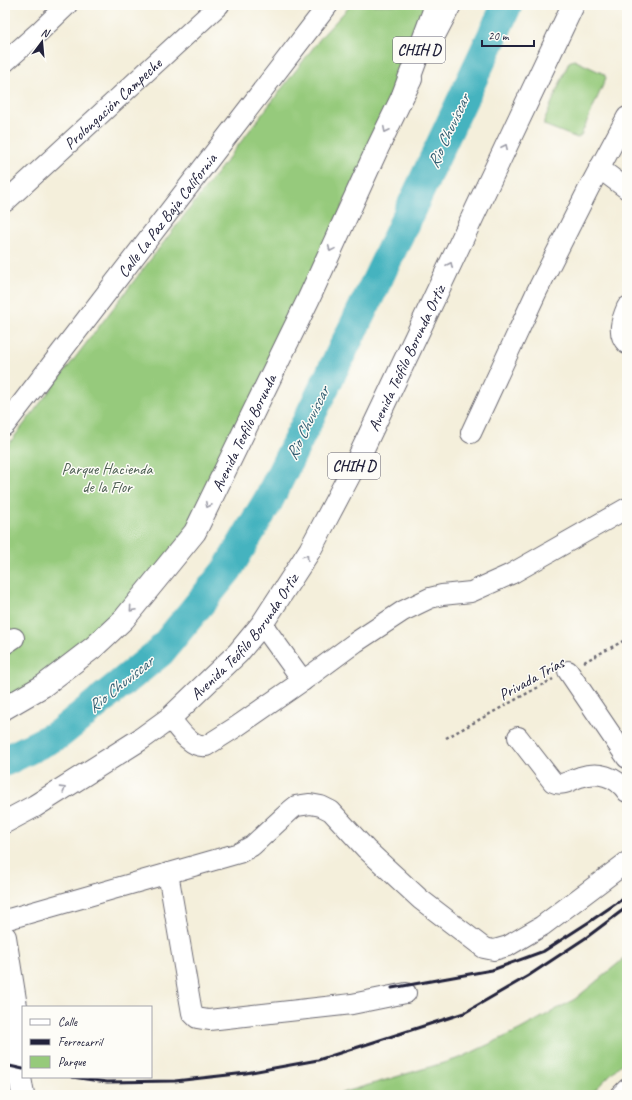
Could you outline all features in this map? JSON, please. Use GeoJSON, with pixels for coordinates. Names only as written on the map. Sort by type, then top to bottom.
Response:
{"type":"FeatureCollection","features":[{"type":"Feature","properties":{"kind":"main road","name":"CHIH D"},"geometry":{"type":"LineString","coordinates":[[403,95],[436,5]]}},
{"type":"Feature","properties":{"kind":"main road"},"geometry":{"type":"LineString","coordinates":[[403,95],[450,5]]}},
{"type":"Feature","properties":{"kind":"main road","name":"Avenida Teófilo Borunda Ortiz"},"geometry":{"type":"LineString","coordinates":[[5,822],[35,806],[141,739],[170,718],[238,653],[262,624],[310,550],[358,459],[573,5]]}},
{"type":"Feature","properties":{"kind":"main road","name":"Avenida Teofilo Borunda"},"geometry":{"type":"LineString","coordinates":[[5,708],[43,686],[104,638],[124,619],[195,532],[309,298],[374,154],[403,95]]}},
{"type":"Feature","properties":{"kind":"main road"},"geometry":{"type":"LineString","coordinates":[[5,835],[35,806]]}},
{"type":"Feature","properties":{"kind":"main road"},"geometry":{"type":"LineString","coordinates":[[5,937],[19,1025],[19,1037],[11,1052],[23,1095]]}},
{"type":"Feature","properties":{"kind":"street"},"geometry":{"type":"LineString","coordinates":[[5,62],[67,5]]}},
{"type":"Feature","properties":{"kind":"street","name":"Prolongación Campeche"},"geometry":{"type":"LineString","coordinates":[[5,202],[219,5]]}},
{"type":"Feature","properties":{"kind":"street","name":"Calle La Paz Baja California"},"geometry":{"type":"LineString","coordinates":[[5,425],[328,5]]}},
{"type":"Feature","properties":{"kind":"street"},"geometry":{"type":"LineString","coordinates":[[471,433],[537,291],[599,168],[627,117]]}},
{"type":"Feature","properties":{"kind":"street"},"geometry":{"type":"LineString","coordinates":[[599,168],[627,189]]}},
{"type":"Feature","properties":{"kind":"street"},"geometry":{"type":"LineString","coordinates":[[627,307],[620,327],[621,335],[627,344]]}},
{"type":"Feature","properties":{"kind":"street"},"geometry":{"type":"LineString","coordinates":[[170,718],[189,740],[198,746],[206,746],[236,727],[356,642],[403,611],[430,598],[442,595],[471,592],[511,574],[627,508]]}},
{"type":"Feature","properties":{"kind":"street"},"geometry":{"type":"LineString","coordinates":[[262,624],[303,681]]}},
{"type":"Feature","properties":{"kind":"street"},"geometry":{"type":"LineString","coordinates":[[568,671],[627,758]]}},
{"type":"Feature","properties":{"kind":"street"},"geometry":{"type":"LineString","coordinates":[[518,736],[550,778],[557,784],[569,782],[591,774],[598,774],[614,779],[622,784],[627,792]]}},
{"type":"Feature","properties":{"kind":"street"},"geometry":{"type":"LineString","coordinates":[[5,920],[246,850],[261,839],[291,810],[303,804],[316,805],[331,811],[366,849],[420,899],[484,948],[494,950],[508,946],[542,926],[627,862]]}},
{"type":"Feature","properties":{"kind":"street"},"geometry":{"type":"LineString","coordinates":[[168,873],[192,1013],[198,1018],[209,1020],[313,1009],[352,1004],[406,993]]}},
{"type":"Feature","properties":{"kind":"street"},"geometry":{"type":"LineString","coordinates":[[621,1095],[627,1089]]}},
{"type":"Feature","properties":{"kind":"path","name":"Privada Trías"},"geometry":{"type":"LineString","coordinates":[[446,738],[627,639]]}},
{"type":"Feature","properties":{"kind":"green space","name":"Parque Hacienda de la Flor"},"geometry":{"type":"Polygon","coordinates":[[[351,5],[431,5],[399,86],[190,531],[89,647],[5,703],[5,449],[323,35],[351,5]]]}},
{"type":"Feature","properties":{"kind":"green space"},"geometry":{"type":"Polygon","coordinates":[[[574,60],[604,74],[606,78],[581,135],[577,138],[544,125],[544,121],[569,62],[574,60]]]}},
{"type":"Feature","properties":{"kind":"green space"},"geometry":{"type":"Polygon","coordinates":[[[627,956],[627,1058],[590,1095],[335,1095],[460,1058],[519,1030],[575,999],[627,956]]]}},
{"type":"Feature","properties":{"kind":"waterway","name":"Rio Chuviscar"},"geometry":{"type":"LineString","coordinates":[[5,761],[59,734],[160,652],[227,570],[268,501],[379,276],[507,5]]}},
{"type":"Feature","properties":{"kind":"railway"},"geometry":{"type":"LineString","coordinates":[[392,988],[492,970],[544,951],[627,896]]}},
{"type":"Feature","properties":{"kind":"railway"},"geometry":{"type":"LineString","coordinates":[[79,1078],[107,1082],[175,1081],[246,1073],[318,1060],[464,1013],[528,976],[587,937],[627,907]]}},
{"type":"Feature","properties":{"kind":"railway"},"geometry":{"type":"LineString","coordinates":[[5,1065],[22,1069]]}}]}
